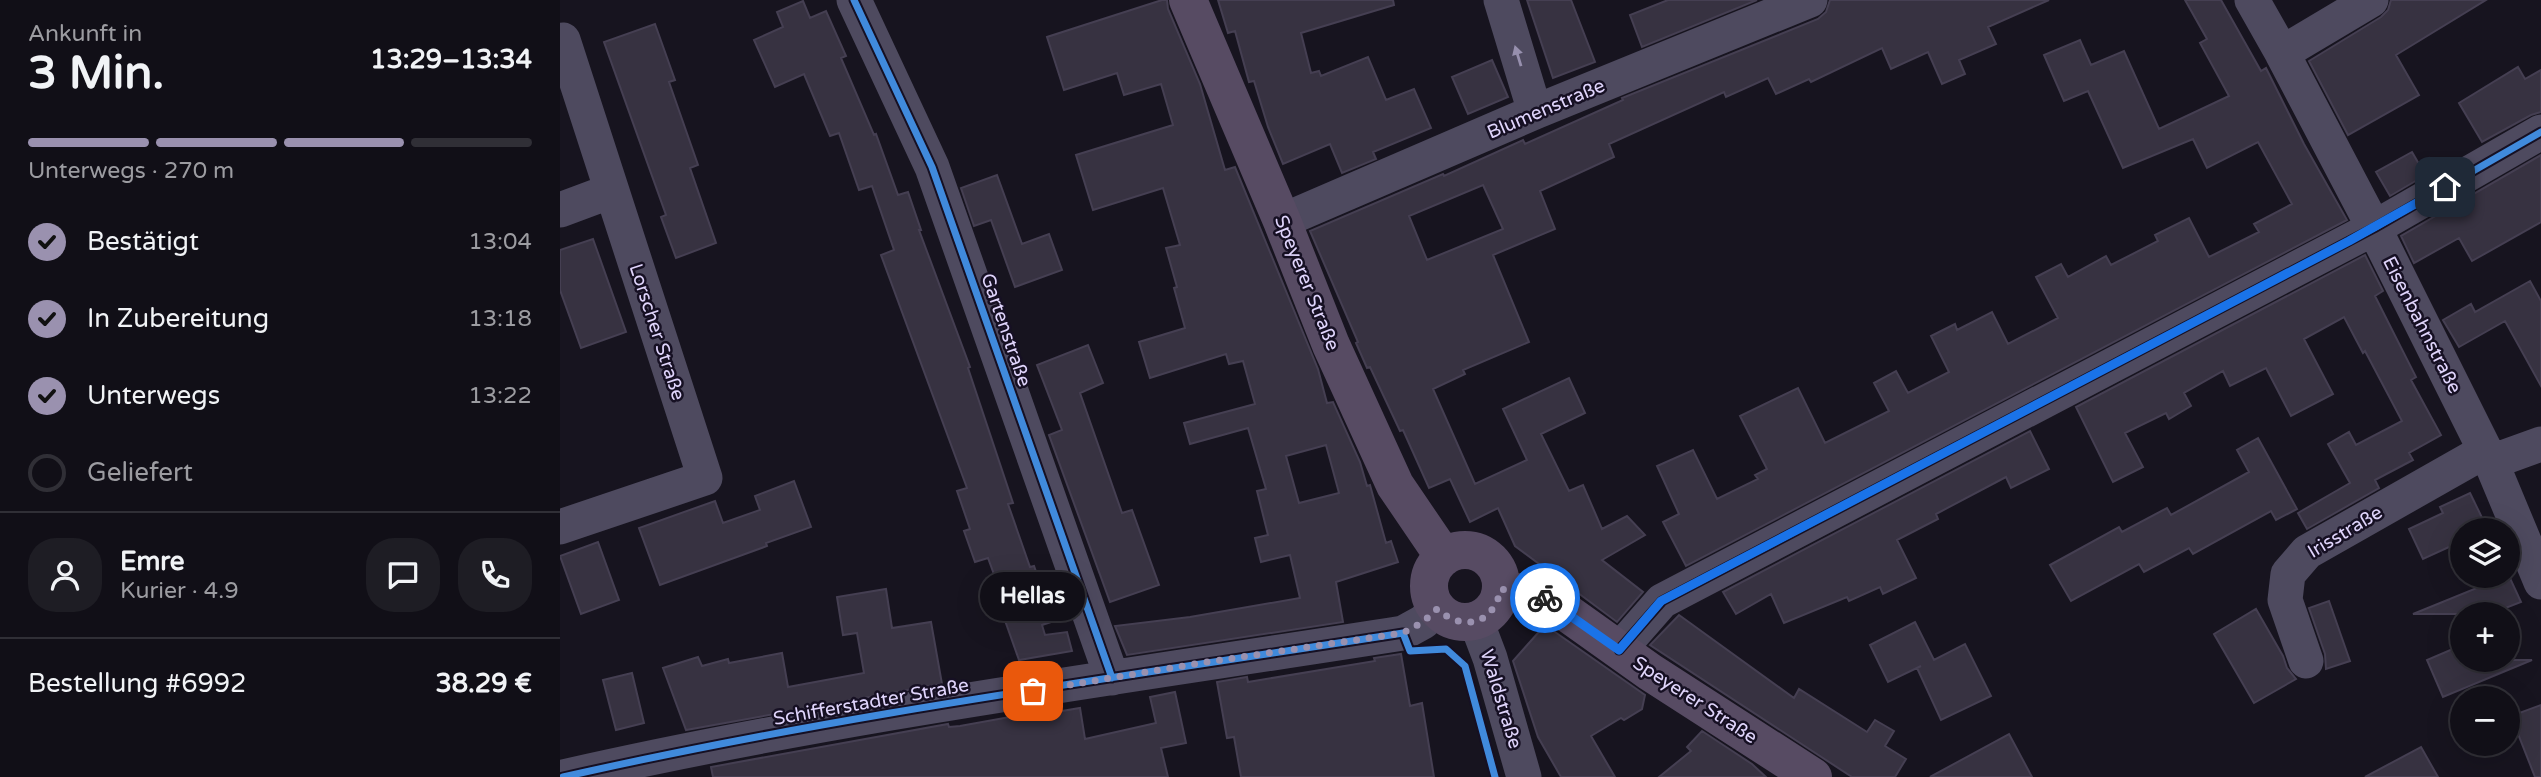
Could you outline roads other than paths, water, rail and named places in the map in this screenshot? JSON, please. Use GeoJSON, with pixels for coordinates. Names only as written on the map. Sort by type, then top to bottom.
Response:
{"type":"FeatureCollection","features":[{"type":"Feature","properties":{"kind":"main road","name":"Speyerer Straße"},"geometry":{"type":"LineString","coordinates":[[1188,0],[1282,220],[1331,345],[1395,485],[1444,557]]}},
{"type":"Feature","properties":{"kind":"main road"},"geometry":{"type":"LineString","coordinates":[[1466,550],[1478,552],[1496,567],[1501,578],[1501,589],[1493,609],[1476,621],[1457,622],[1437,609],[1430,595],[1429,584],[1436,565],[1444,557],[1466,550]]}},
{"type":"Feature","properties":{"kind":"main road","name":"Speyerer Straße"},"geometry":{"type":"LineString","coordinates":[[1501,589],[1546,598],[1619,650],[1813,777]]}},
{"type":"Feature","properties":{"kind":"street","name":"Gartenstraße"},"geometry":{"type":"LineString","coordinates":[[854,0],[932,167],[1112,678]]}},
{"type":"Feature","properties":{"kind":"street"},"geometry":{"type":"LineString","coordinates":[[1501,0],[1535,112]]}},
{"type":"Feature","properties":{"kind":"street","name":"Blumenstraße"},"geometry":{"type":"LineString","coordinates":[[1282,220],[1535,112],[1811,0]]}},
{"type":"Feature","properties":{"kind":"street","name":"Eisenbahnstraße"},"geometry":{"type":"LineString","coordinates":[[2252,0],[2283,53],[2374,228],[2488,457],[2541,582]]}},
{"type":"Feature","properties":{"kind":"street"},"geometry":{"type":"LineString","coordinates":[[2283,53],[2371,0]]}},
{"type":"Feature","properties":{"kind":"street","name":"Lorscher Straße"},"geometry":{"type":"LineString","coordinates":[[560,527],[705,478],[563,40]]}},
{"type":"Feature","properties":{"kind":"street"},"geometry":{"type":"LineString","coordinates":[[1619,650],[1661,601],[2374,228],[2541,132]]}},
{"type":"Feature","properties":{"kind":"street"},"geometry":{"type":"LineString","coordinates":[[560,210],[611,191]]}},
{"type":"Feature","properties":{"kind":"street","name":"Irisstraße"},"geometry":{"type":"LineString","coordinates":[[2306,661],[2285,600],[2288,574],[2307,552],[2488,457],[2541,444]]}},
{"type":"Feature","properties":{"kind":"street","name":"Schifferstadter Straße"},"geometry":{"type":"LineString","coordinates":[[563,777],[682,764],[1112,678],[1403,633],[1423,622],[1437,609]]}},
{"type":"Feature","properties":{"kind":"street","name":"Waldstraße"},"geometry":{"type":"LineString","coordinates":[[1476,621],[1490,658],[1524,777]]}},
{"type":"Feature","properties":{"kind":"place","name":"Hellas"},"geometry":{"type":"Point","coordinates":[1033,691]}}]}
